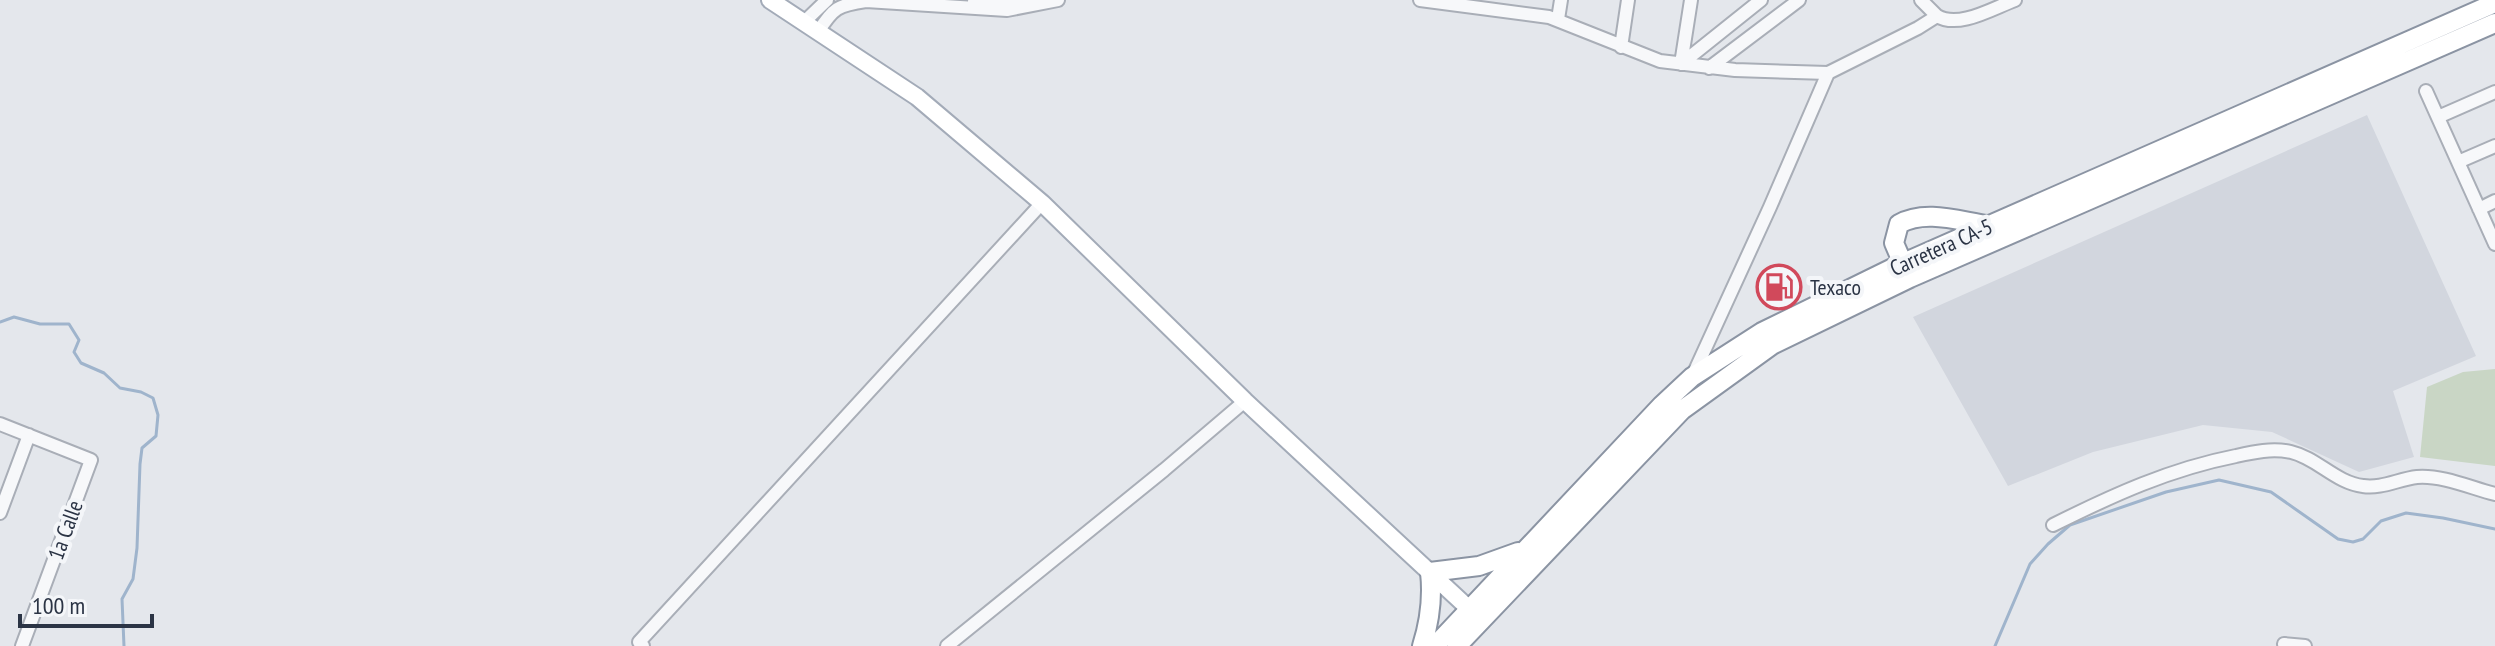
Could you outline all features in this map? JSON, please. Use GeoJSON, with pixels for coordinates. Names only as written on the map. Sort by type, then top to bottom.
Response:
{"type":"FeatureCollection","features":[{"type":"Feature","properties":{"kind":"highway"},"geometry":{"type":"LineString","coordinates":[[2421,36],[2451,15],[2465,0]]}},
{"type":"Feature","properties":{"kind":"highway","name":"Carretera CA-5"},"geometry":{"type":"LineString","coordinates":[[1435,646],[1476,614],[1682,410],[1772,345],[1990,225],[2495,3]]}},
{"type":"Feature","properties":{"kind":"highway","name":"Carretera CA-5"},"geometry":{"type":"LineString","coordinates":[[1457,646],[1476,614],[1528,546],[1692,377],[1762,332],[2493,25]]}},
{"type":"Feature","properties":{"kind":"highway"},"geometry":{"type":"LineString","coordinates":[[1906,271],[1894,243],[1899,224],[1908,219],[1919,216],[1990,225]]}},
{"type":"Feature","properties":{"kind":"highway"},"geometry":{"type":"LineString","coordinates":[[1422,646],[1433,597],[1430,572],[1479,566],[1511,556],[1528,546]]}},
{"type":"Feature","properties":{"kind":"main road"},"geometry":{"type":"LineString","coordinates":[[770,0],[917,97],[1042,203],[1245,401],[1476,614]]}},
{"type":"Feature","properties":{"kind":"street"},"geometry":{"type":"LineString","coordinates":[[810,27],[827,0]]}},
{"type":"Feature","properties":{"kind":"street"},"geometry":{"type":"LineString","coordinates":[[974,0],[1023,0]]}},
{"type":"Feature","properties":{"kind":"street"},"geometry":{"type":"LineString","coordinates":[[810,27],[834,9],[866,1],[1007,10],[1058,0]]}},
{"type":"Feature","properties":{"kind":"street"},"geometry":{"type":"LineString","coordinates":[[1558,19],[1561,0]]}},
{"type":"Feature","properties":{"kind":"street"},"geometry":{"type":"LineString","coordinates":[[1621,47],[1628,0]]}},
{"type":"Feature","properties":{"kind":"street"},"geometry":{"type":"LineString","coordinates":[[1681,64],[1691,0]]}},
{"type":"Feature","properties":{"kind":"street"},"geometry":{"type":"LineString","coordinates":[[1709,68],[1799,0]]}},
{"type":"Feature","properties":{"kind":"street"},"geometry":{"type":"LineString","coordinates":[[1921,0],[1945,21],[1968,18],[2015,0]]}},
{"type":"Feature","properties":{"kind":"street"},"geometry":{"type":"LineString","coordinates":[[1429,1],[1495,4],[1558,19],[1660,61],[1709,68],[1828,73],[1937,16]]}},
{"type":"Feature","properties":{"kind":"street"},"geometry":{"type":"LineString","coordinates":[[1681,64],[1757,2]]}},
{"type":"Feature","properties":{"kind":"street"},"geometry":{"type":"LineString","coordinates":[[1692,377],[1828,73]]}},
{"type":"Feature","properties":{"kind":"street"},"geometry":{"type":"LineString","coordinates":[[2426,91],[2495,244]]}},
{"type":"Feature","properties":{"kind":"street"},"geometry":{"type":"LineString","coordinates":[[2438,117],[2495,92]]}},
{"type":"Feature","properties":{"kind":"street"},"geometry":{"type":"LineString","coordinates":[[2458,162],[2495,146]]}},
{"type":"Feature","properties":{"kind":"street"},"geometry":{"type":"LineString","coordinates":[[2479,209],[2495,201]]}},
{"type":"Feature","properties":{"kind":"street"},"geometry":{"type":"LineString","coordinates":[[643,646],[639,642],[1042,203]]}},
{"type":"Feature","properties":{"kind":"street"},"geometry":{"type":"LineString","coordinates":[[947,646],[1245,401]]}},
{"type":"Feature","properties":{"kind":"street"},"geometry":{"type":"LineString","coordinates":[[0,424],[29,435],[3,496],[0,513]]}},
{"type":"Feature","properties":{"kind":"street","name":"1a Calle"},"geometry":{"type":"LineString","coordinates":[[22,646],[91,460],[29,435]]}},
{"type":"Feature","properties":{"kind":"street"},"geometry":{"type":"LineString","coordinates":[[2053,525],[2149,480],[2199,464],[2257,451],[2275,450],[2299,455],[2361,486],[2372,487],[2420,477],[2495,494]]}},
{"type":"Feature","properties":{"kind":"street"},"geometry":{"type":"LineString","coordinates":[[2284,644],[2305,646]]}},
{"type":"Feature","properties":{"kind":"shaded area"},"geometry":{"type":"Polygon","coordinates":[[[2367,115],[2476,356],[2393,391],[2414,457],[2359,472],[2272,432],[2203,425],[2093,452],[2008,486],[1913,317],[2367,115]]]}},
{"type":"Feature","properties":{"kind":"green space"},"geometry":{"type":"Polygon","coordinates":[[[2495,369],[2495,466],[2420,457],[2427,387],[2463,372],[2495,369]]]}},
{"type":"Feature","properties":{"kind":"waterway"},"geometry":{"type":"LineString","coordinates":[[0,322],[14,317],[40,324],[69,324],[79,340],[74,352],[81,363],[104,373],[120,388],[153,398],[158,415],[156,436],[142,448],[133,579],[122,599],[124,646]]}},
{"type":"Feature","properties":{"kind":"waterway"},"geometry":{"type":"LineString","coordinates":[[1995,646],[2030,564],[2048,544],[2070,525],[2166,492],[2219,480],[2271,492],[2338,539],[2353,542],[2363,539],[2381,521],[2406,513],[2495,529]]}},
{"type":"Feature","properties":{"kind":"place","name":"Texaco"},"geometry":{"type":"Point","coordinates":[1779,287]}}]}
